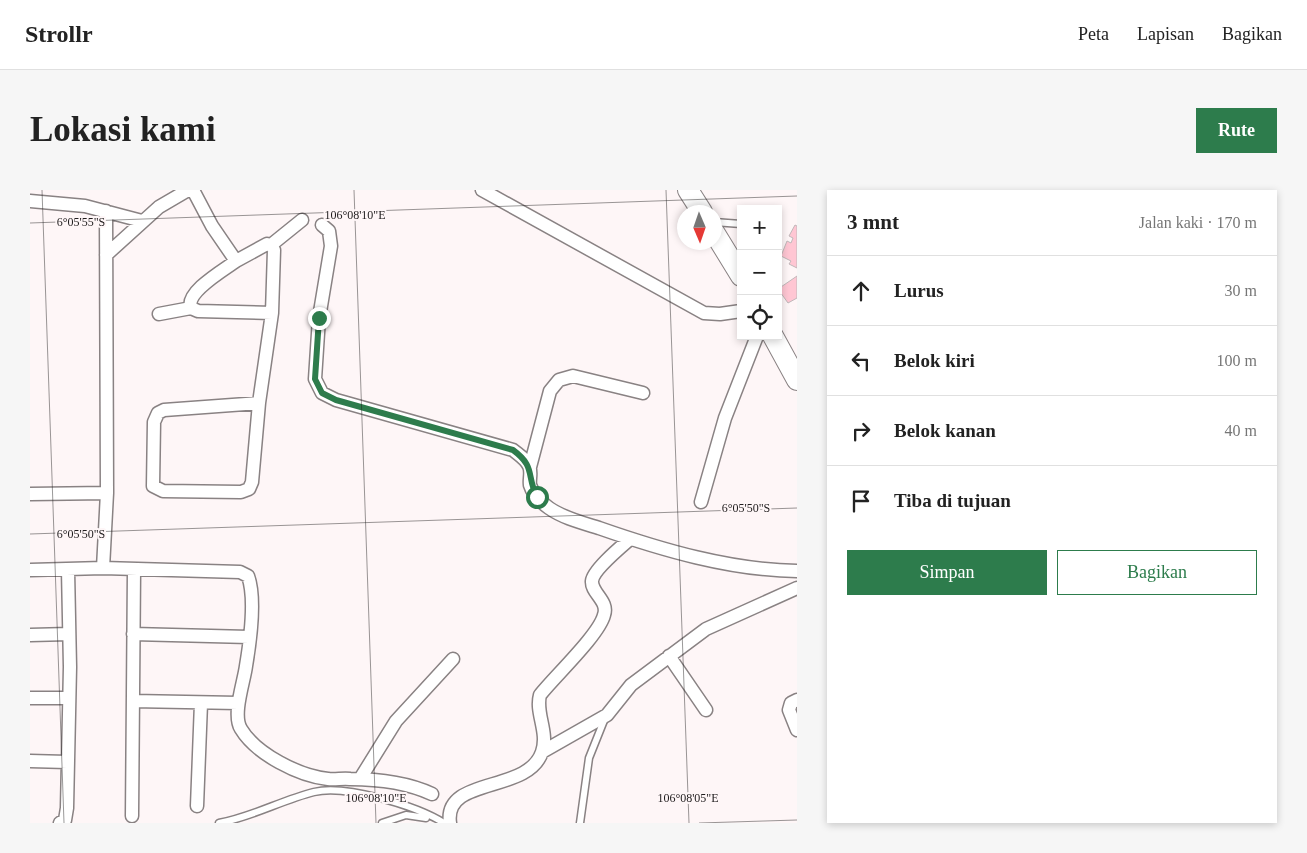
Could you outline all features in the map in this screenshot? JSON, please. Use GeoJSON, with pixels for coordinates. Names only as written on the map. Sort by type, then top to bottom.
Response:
{"type":"FeatureCollection","features":[{"type":"Feature","properties":{"kind":"highway"},"geometry":{"type":"LineString","coordinates":[[692,192],[698,205]]}},
{"type":"Feature","properties":{"kind":"highway"},"geometry":{"type":"LineString","coordinates":[[722,245],[737,269]]}},
{"type":"Feature","properties":{"kind":"highway"},"geometry":{"type":"LineString","coordinates":[[776,340],[794,368]]}},
{"type":"Feature","properties":{"kind":"street"},"geometry":{"type":"LineString","coordinates":[[106,255],[159,207],[188,190]]}},
{"type":"Feature","properties":{"kind":"street"},"geometry":{"type":"LineString","coordinates":[[193,190],[212,226],[236,261]]}},
{"type":"Feature","properties":{"kind":"street"},"geometry":{"type":"LineString","coordinates":[[482,190],[704,313],[720,314],[737,312]]}},
{"type":"Feature","properties":{"kind":"street"},"geometry":{"type":"LineString","coordinates":[[30,200],[85,206],[142,221]]}},
{"type":"Feature","properties":{"kind":"street"},"geometry":{"type":"LineString","coordinates":[[103,568],[107,493],[106,211]]}},
{"type":"Feature","properties":{"kind":"street"},"geometry":{"type":"LineString","coordinates":[[190,308],[189,304],[193,294],[236,261],[267,244],[271,245],[302,220]]}},
{"type":"Feature","properties":{"kind":"street"},"geometry":{"type":"LineString","coordinates":[[322,225],[329,231],[331,246],[319,318],[315,379],[322,393],[336,400],[513,450],[524,458],[530,467]]}},
{"type":"Feature","properties":{"kind":"street"},"geometry":{"type":"LineString","coordinates":[[259,404],[164,410],[158,414],[154,422],[153,486],[163,492],[241,492],[248,489],[252,482],[259,404],[272,313],[275,254],[271,245]]}},
{"type":"Feature","properties":{"kind":"street"},"geometry":{"type":"LineString","coordinates":[[159,314],[190,308],[198,312],[272,313]]}},
{"type":"Feature","properties":{"kind":"street"},"geometry":{"type":"LineString","coordinates":[[701,502],[725,418],[755,340]]}},
{"type":"Feature","properties":{"kind":"street"},"geometry":{"type":"LineString","coordinates":[[643,393],[582,377],[574,376],[558,380],[550,391],[530,467],[530,485],[537,497],[551,509],[630,539],[720,563],[762,569],[797,571]]}},
{"type":"Feature","properties":{"kind":"street"},"geometry":{"type":"LineString","coordinates":[[30,494],[107,493]]}},
{"type":"Feature","properties":{"kind":"street"},"geometry":{"type":"LineString","coordinates":[[450,823],[450,811],[457,798],[467,792],[496,785],[515,777],[534,765],[542,752],[544,738],[537,705],[540,696],[597,630],[605,615],[604,604],[592,584],[594,575],[630,539]]}},
{"type":"Feature","properties":{"kind":"street"},"geometry":{"type":"LineString","coordinates":[[30,570],[103,568],[240,572],[248,576],[252,586],[249,637],[238,703],[239,727],[248,740],[273,759],[320,778],[360,779],[414,785],[432,794]]}},
{"type":"Feature","properties":{"kind":"street"},"geometry":{"type":"LineString","coordinates":[[60,823],[65,820],[67,808],[66,762],[69,698],[68,570]]}},
{"type":"Feature","properties":{"kind":"street"},"geometry":{"type":"LineString","coordinates":[[132,816],[134,570]]}},
{"type":"Feature","properties":{"kind":"street"},"geometry":{"type":"LineString","coordinates":[[542,752],[607,715],[631,685],[706,630],[797,588]]}},
{"type":"Feature","properties":{"kind":"street"},"geometry":{"type":"LineString","coordinates":[[30,634],[69,634]]}},
{"type":"Feature","properties":{"kind":"street"},"geometry":{"type":"LineString","coordinates":[[133,634],[249,637]]}},
{"type":"Feature","properties":{"kind":"street"},"geometry":{"type":"LineString","coordinates":[[669,656],[706,710]]}},
{"type":"Feature","properties":{"kind":"street"},"geometry":{"type":"LineString","coordinates":[[360,779],[396,721],[453,659]]}},
{"type":"Feature","properties":{"kind":"street"},"geometry":{"type":"LineString","coordinates":[[30,698],[69,698]]}},
{"type":"Feature","properties":{"kind":"street"},"geometry":{"type":"LineString","coordinates":[[797,700],[792,703],[789,710],[797,730]]}},
{"type":"Feature","properties":{"kind":"street"},"geometry":{"type":"LineString","coordinates":[[133,701],[238,703]]}},
{"type":"Feature","properties":{"kind":"street"},"geometry":{"type":"LineString","coordinates":[[197,806],[201,703]]}},
{"type":"Feature","properties":{"kind":"street"},"geometry":{"type":"LineString","coordinates":[[30,761],[66,762]]}},
{"type":"Feature","properties":{"kind":"lane"},"geometry":{"type":"LineString","coordinates":[[722,223],[737,224]]}},
{"type":"Feature","properties":{"kind":"lane"},"geometry":{"type":"LineString","coordinates":[[580,823],[589,758],[607,715]]}},
{"type":"Feature","properties":{"kind":"lane"},"geometry":{"type":"LineString","coordinates":[[219,823],[244,817],[315,791],[329,790],[406,806],[444,823]]}},
{"type":"Feature","properties":{"kind":"lane"},"geometry":{"type":"LineString","coordinates":[[382,823],[393,818],[414,815],[422,816],[436,823]]}},
{"type":"Feature","properties":{"kind":"building"},"geometry":{"type":"Polygon","coordinates":[[[795,225],[797,226],[797,268],[789,264],[791,261],[782,256],[787,241],[791,243],[793,238],[789,236],[795,225]]]}},
{"type":"Feature","properties":{"kind":"building"},"geometry":{"type":"Polygon","coordinates":[[[797,276],[797,298],[788,303],[782,295],[782,286],[797,276]]]}},
{"type":"Feature","properties":{"kind":"route"},"geometry":{"type":"LineString","coordinates":[[319,318],[315,379],[322,393],[336,400],[513,450],[524,458],[530,467],[530,485],[537,497]]}}]}
